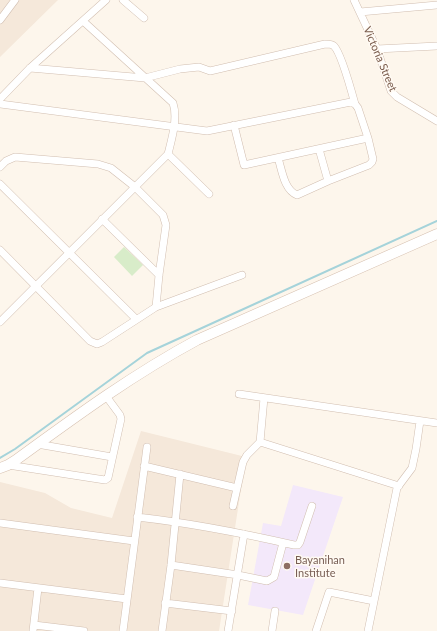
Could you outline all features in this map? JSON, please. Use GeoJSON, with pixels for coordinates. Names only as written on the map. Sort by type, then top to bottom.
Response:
{"type":"FeatureCollection","features":[{"type":"Feature","properties":{"kind":"street"},"geometry":{"type":"LineString","coordinates":[[0,20],[15,0]]}},
{"type":"Feature","properties":{"kind":"street"},"geometry":{"type":"LineString","coordinates":[[0,99],[30,68],[106,0]]}},
{"type":"Feature","properties":{"kind":"street"},"geometry":{"type":"LineString","coordinates":[[123,0],[144,18]]}},
{"type":"Feature","properties":{"kind":"street","name":"Victoria Street"},"geometry":{"type":"LineString","coordinates":[[354,0],[377,49],[391,91],[397,97],[437,121]]}},
{"type":"Feature","properties":{"kind":"street"},"geometry":{"type":"LineString","coordinates":[[360,12],[437,5]]}},
{"type":"Feature","properties":{"kind":"street"},"geometry":{"type":"LineString","coordinates":[[1,320],[168,154],[174,126],[173,103],[83,21]]}},
{"type":"Feature","properties":{"kind":"street"},"geometry":{"type":"LineString","coordinates":[[30,68],[145,78],[180,69],[199,67],[210,71],[325,44],[331,44],[335,47],[355,104],[358,108],[368,138],[373,159],[372,162],[369,165],[297,195],[292,193],[287,187],[278,158]]}},
{"type":"Feature","properties":{"kind":"street"},"geometry":{"type":"LineString","coordinates":[[377,49],[437,46]]}},
{"type":"Feature","properties":{"kind":"street"},"geometry":{"type":"LineString","coordinates":[[0,104],[207,131],[351,102],[355,104]]}},
{"type":"Feature","properties":{"kind":"street"},"geometry":{"type":"LineString","coordinates":[[234,125],[244,165],[368,138]]}},
{"type":"Feature","properties":{"kind":"street"},"geometry":{"type":"LineString","coordinates":[[319,149],[328,181]]}},
{"type":"Feature","properties":{"kind":"street"},"geometry":{"type":"LineString","coordinates":[[168,154],[209,194]]}},
{"type":"Feature","properties":{"kind":"street"},"geometry":{"type":"LineString","coordinates":[[0,167],[6,161],[15,157],[98,164],[111,168],[135,187],[163,215],[166,225],[156,307]]}},
{"type":"Feature","properties":{"kind":"street"},"geometry":{"type":"LineString","coordinates":[[0,184],[136,319]]}},
{"type":"Feature","properties":{"kind":"street"},"geometry":{"type":"LineString","coordinates":[[102,219],[159,275]]}},
{"type":"Feature","properties":{"kind":"street"},"geometry":{"type":"LineString","coordinates":[[4,467],[160,360],[197,340],[437,234]]}},
{"type":"Feature","properties":{"kind":"street"},"geometry":{"type":"LineString","coordinates":[[0,250],[90,341],[96,344],[102,342],[156,307],[242,275]]}},
{"type":"Feature","properties":{"kind":"street"},"geometry":{"type":"LineString","coordinates":[[239,394],[437,424]]}},
{"type":"Feature","properties":{"kind":"street"},"geometry":{"type":"LineString","coordinates":[[4,467],[102,480],[108,478],[121,419],[120,415],[106,396]]}},
{"type":"Feature","properties":{"kind":"street"},"geometry":{"type":"LineString","coordinates":[[233,506],[243,462],[247,455],[260,442],[264,398]]}},
{"type":"Feature","properties":{"kind":"street"},"geometry":{"type":"LineString","coordinates":[[368,631],[397,488],[412,468],[420,421]]}},
{"type":"Feature","properties":{"kind":"street"},"geometry":{"type":"LineString","coordinates":[[260,442],[399,486]]}},
{"type":"Feature","properties":{"kind":"street"},"geometry":{"type":"LineString","coordinates":[[37,444],[112,457]]}},
{"type":"Feature","properties":{"kind":"street"},"geometry":{"type":"LineString","coordinates":[[123,631],[147,447]]}},
{"type":"Feature","properties":{"kind":"street"},"geometry":{"type":"LineString","coordinates":[[144,466],[238,488]]}},
{"type":"Feature","properties":{"kind":"street"},"geometry":{"type":"LineString","coordinates":[[162,631],[171,566],[180,474]]}},
{"type":"Feature","properties":{"kind":"street"},"geometry":{"type":"LineString","coordinates":[[138,517],[176,521],[244,534],[294,546],[298,545],[300,542],[312,506]]}},
{"type":"Feature","properties":{"kind":"street"},"geometry":{"type":"LineString","coordinates":[[0,524],[134,541]]}},
{"type":"Feature","properties":{"kind":"street"},"geometry":{"type":"LineString","coordinates":[[228,631],[244,534]]}},
{"type":"Feature","properties":{"kind":"street"},"geometry":{"type":"LineString","coordinates":[[171,566],[238,575],[267,581],[274,577],[282,543]]}},
{"type":"Feature","properties":{"kind":"street"},"geometry":{"type":"LineString","coordinates":[[0,583],[127,599]]}},
{"type":"Feature","properties":{"kind":"street"},"geometry":{"type":"LineString","coordinates":[[38,588],[33,628],[84,631]]}},
{"type":"Feature","properties":{"kind":"street"},"geometry":{"type":"LineString","coordinates":[[316,631],[329,592],[374,601]]}},
{"type":"Feature","properties":{"kind":"street"},"geometry":{"type":"LineString","coordinates":[[165,603],[232,611]]}},
{"type":"Feature","properties":{"kind":"street"},"geometry":{"type":"LineString","coordinates":[[272,631],[276,611]]}},
{"type":"Feature","properties":{"kind":"shaded area"},"geometry":{"type":"Polygon","coordinates":[[[0,0],[58,0],[0,57],[0,0]]]}},
{"type":"Feature","properties":{"kind":"shaded area"},"geometry":{"type":"Polygon","coordinates":[[[141,431],[246,457],[219,631],[0,631],[0,482],[45,493],[71,508],[112,518],[141,431]]]}},
{"type":"Feature","properties":{"kind":"shaded area","name":"Bayanihan Institute"},"geometry":{"type":"Polygon","coordinates":[[[293,485],[343,497],[303,615],[248,605],[263,523],[281,526],[293,485]]]}},
{"type":"Feature","properties":{"kind":"green space"},"geometry":{"type":"Polygon","coordinates":[[[124,247],[143,265],[132,276],[114,257],[124,247]]]}},
{"type":"Feature","properties":{"kind":"waterway"},"geometry":{"type":"LineString","coordinates":[[0,458],[15,449],[147,353],[437,221]]}},
{"type":"Feature","properties":{"kind":"place","name":"Bayanihan Institute"},"geometry":{"type":"Point","coordinates":[287,566]}}]}
